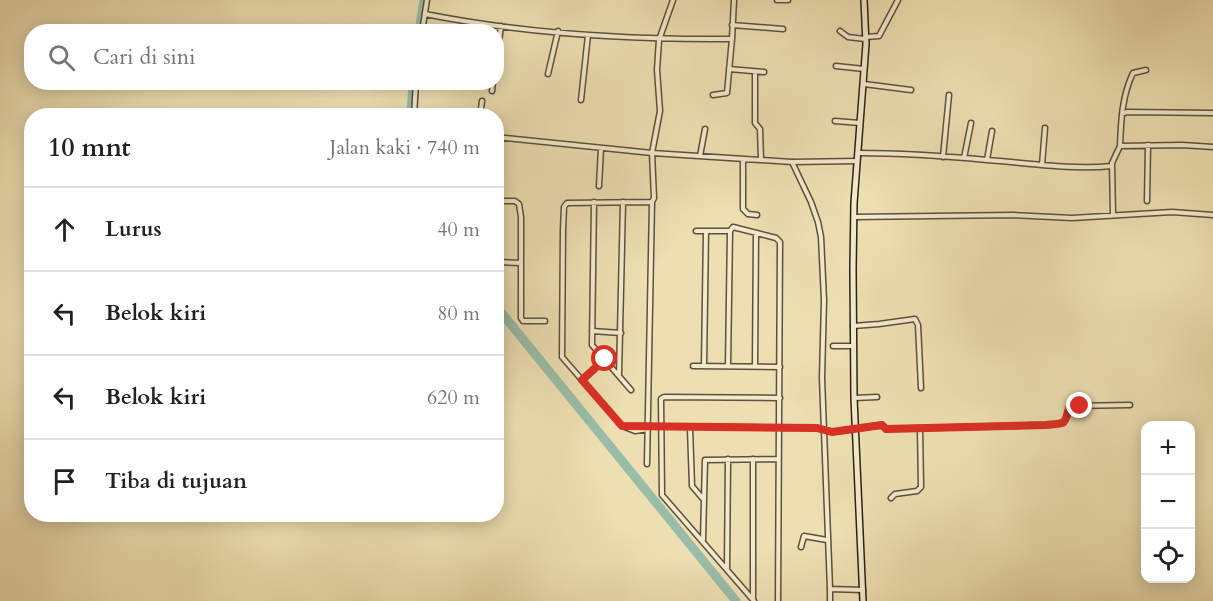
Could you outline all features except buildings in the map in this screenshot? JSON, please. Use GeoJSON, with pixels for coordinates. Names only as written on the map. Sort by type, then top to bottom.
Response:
{"type":"FeatureCollection","features":[{"type":"Feature","properties":{"kind":"street"},"geometry":{"type":"LineString","coordinates":[[423,24],[427,0]]}},
{"type":"Feature","properties":{"kind":"street"},"geometry":{"type":"LineString","coordinates":[[647,464],[652,428],[652,202],[660,111],[657,70],[662,40],[673,0]]}},
{"type":"Feature","properties":{"kind":"street"},"geometry":{"type":"LineString","coordinates":[[713,95],[727,93],[734,0]]}},
{"type":"Feature","properties":{"kind":"street"},"geometry":{"type":"LineString","coordinates":[[777,0],[788,0]]}},
{"type":"Feature","properties":{"kind":"street"},"geometry":{"type":"LineString","coordinates":[[862,601],[856,430],[858,398],[853,346],[853,217],[865,69],[864,0]]}},
{"type":"Feature","properties":{"kind":"street"},"geometry":{"type":"LineString","coordinates":[[840,31],[848,37],[879,36],[898,0]]}},
{"type":"Feature","properties":{"kind":"street"},"geometry":{"type":"LineString","coordinates":[[425,14],[488,24]]}},
{"type":"Feature","properties":{"kind":"street"},"geometry":{"type":"LineString","coordinates":[[732,25],[783,29]]}},
{"type":"Feature","properties":{"kind":"street"},"geometry":{"type":"LineString","coordinates":[[504,26],[662,40],[732,39]]}},
{"type":"Feature","properties":{"kind":"street"},"geometry":{"type":"LineString","coordinates":[[548,74],[558,31]]}},
{"type":"Feature","properties":{"kind":"street"},"geometry":{"type":"LineString","coordinates":[[581,100],[588,35]]}},
{"type":"Feature","properties":{"kind":"street"},"geometry":{"type":"LineString","coordinates":[[836,66],[865,69]]}},
{"type":"Feature","properties":{"kind":"street"},"geometry":{"type":"LineString","coordinates":[[729,69],[764,72]]}},
{"type":"Feature","properties":{"kind":"street"},"geometry":{"type":"LineString","coordinates":[[1113,215],[1112,166],[1120,146],[1127,86],[1132,76],[1146,70]]}},
{"type":"Feature","properties":{"kind":"street"},"geometry":{"type":"LineString","coordinates":[[755,72],[755,123],[760,129],[761,160]]}},
{"type":"Feature","properties":{"kind":"street"},"geometry":{"type":"LineString","coordinates":[[864,84],[911,90]]}},
{"type":"Feature","properties":{"kind":"street"},"geometry":{"type":"LineString","coordinates":[[414,108],[416,90]]}},
{"type":"Feature","properties":{"kind":"street"},"geometry":{"type":"LineString","coordinates":[[942,157],[949,95]]}},
{"type":"Feature","properties":{"kind":"street"},"geometry":{"type":"LineString","coordinates":[[481,108],[482,100]]}},
{"type":"Feature","properties":{"kind":"street"},"geometry":{"type":"LineString","coordinates":[[1122,114],[1127,112],[1213,113]]}},
{"type":"Feature","properties":{"kind":"street"},"geometry":{"type":"LineString","coordinates":[[835,121],[861,123]]}},
{"type":"Feature","properties":{"kind":"street"},"geometry":{"type":"LineString","coordinates":[[964,158],[971,123]]}},
{"type":"Feature","properties":{"kind":"street"},"geometry":{"type":"LineString","coordinates":[[1042,165],[1046,128]]}},
{"type":"Feature","properties":{"kind":"street"},"geometry":{"type":"LineString","coordinates":[[700,156],[705,129]]}},
{"type":"Feature","properties":{"kind":"street"},"geometry":{"type":"LineString","coordinates":[[987,160],[992,131]]}},
{"type":"Feature","properties":{"kind":"street"},"geometry":{"type":"LineString","coordinates":[[504,138],[655,153],[743,159],[794,162],[858,161]]}},
{"type":"Feature","properties":{"kind":"street"},"geometry":{"type":"LineString","coordinates":[[1147,201],[1148,145]]}},
{"type":"Feature","properties":{"kind":"street"},"geometry":{"type":"LineString","coordinates":[[1120,146],[1213,147]]}},
{"type":"Feature","properties":{"kind":"street"},"geometry":{"type":"LineString","coordinates":[[599,186],[601,148]]}},
{"type":"Feature","properties":{"kind":"street"},"geometry":{"type":"LineString","coordinates":[[859,153],[916,154],[1092,168],[1112,166]]}},
{"type":"Feature","properties":{"kind":"street"},"geometry":{"type":"LineString","coordinates":[[743,159],[742,198],[745,211],[758,215]]}},
{"type":"Feature","properties":{"kind":"street"},"geometry":{"type":"LineString","coordinates":[[794,162],[811,202],[821,237],[830,601]]}},
{"type":"Feature","properties":{"kind":"street"},"geometry":{"type":"LineString","coordinates":[[504,201],[515,201],[519,204],[521,318],[523,321],[545,321]]}},
{"type":"Feature","properties":{"kind":"street"},"geometry":{"type":"LineString","coordinates":[[594,202],[592,346],[631,390]]}},
{"type":"Feature","properties":{"kind":"street"},"geometry":{"type":"LineString","coordinates":[[619,376],[623,202]]}},
{"type":"Feature","properties":{"kind":"street"},"geometry":{"type":"LineString","coordinates":[[652,202],[567,203],[564,207],[561,354],[622,426],[817,428],[825,431],[856,430],[861,427],[882,425],[886,429],[920,429],[1060,424],[1066,421],[1070,406],[1130,405]]}},
{"type":"Feature","properties":{"kind":"street"},"geometry":{"type":"LineString","coordinates":[[853,217],[1013,215],[1072,218],[1172,212],[1213,215]]}},
{"type":"Feature","properties":{"kind":"street"},"geometry":{"type":"LineString","coordinates":[[696,231],[730,231],[733,227],[776,238],[780,242],[778,601]]}},
{"type":"Feature","properties":{"kind":"street"},"geometry":{"type":"LineString","coordinates":[[704,366],[706,231]]}},
{"type":"Feature","properties":{"kind":"street"},"geometry":{"type":"LineString","coordinates":[[728,366],[730,231]]}},
{"type":"Feature","properties":{"kind":"street"},"geometry":{"type":"LineString","coordinates":[[755,366],[756,232]]}},
{"type":"Feature","properties":{"kind":"street"},"geometry":{"type":"LineString","coordinates":[[504,262],[521,263]]}},
{"type":"Feature","properties":{"kind":"street"},"geometry":{"type":"LineString","coordinates":[[853,326],[915,319],[918,325],[921,388]]}},
{"type":"Feature","properties":{"kind":"street"},"geometry":{"type":"LineString","coordinates":[[592,331],[621,333]]}},
{"type":"Feature","properties":{"kind":"street"},"geometry":{"type":"LineString","coordinates":[[833,346],[853,346]]}},
{"type":"Feature","properties":{"kind":"street"},"geometry":{"type":"LineString","coordinates":[[582,380],[605,359]]}},
{"type":"Feature","properties":{"kind":"street"},"geometry":{"type":"LineString","coordinates":[[693,366],[780,366]]}},
{"type":"Feature","properties":{"kind":"street"},"geometry":{"type":"LineString","coordinates":[[858,398],[877,397]]}},
{"type":"Feature","properties":{"kind":"street"},"geometry":{"type":"LineString","coordinates":[[753,600],[662,495],[652,428],[662,398],[780,398]]}},
{"type":"Feature","properties":{"kind":"street"},"geometry":{"type":"LineString","coordinates":[[690,428],[692,486],[704,500]]}},
{"type":"Feature","properties":{"kind":"street"},"geometry":{"type":"LineString","coordinates":[[891,498],[895,494],[917,491],[921,487],[920,429]]}},
{"type":"Feature","properties":{"kind":"street"},"geometry":{"type":"LineString","coordinates":[[727,569],[728,459]]}},
{"type":"Feature","properties":{"kind":"street"},"geometry":{"type":"LineString","coordinates":[[753,459],[753,600]]}},
{"type":"Feature","properties":{"kind":"street"},"geometry":{"type":"LineString","coordinates":[[703,541],[705,460],[778,459]]}},
{"type":"Feature","properties":{"kind":"street"},"geometry":{"type":"LineString","coordinates":[[801,547],[804,537],[827,540]]}},
{"type":"Feature","properties":{"kind":"street"},"geometry":{"type":"LineString","coordinates":[[830,589],[863,590]]}},
{"type":"Feature","properties":{"kind":"waterway"},"geometry":{"type":"LineString","coordinates":[[420,24],[424,0]]}},
{"type":"Feature","properties":{"kind":"waterway"},"geometry":{"type":"LineString","coordinates":[[411,108],[413,90]]}},
{"type":"Feature","properties":{"kind":"waterway"},"geometry":{"type":"LineString","coordinates":[[504,316],[736,601]]}},
{"type":"Feature","properties":{"kind":"route"},"geometry":{"type":"LineString","coordinates":[[605,359],[582,380],[622,426],[817,428],[832,432],[882,425],[886,429],[1046,425],[1064,423],[1068,408],[1080,406]]}}]}
